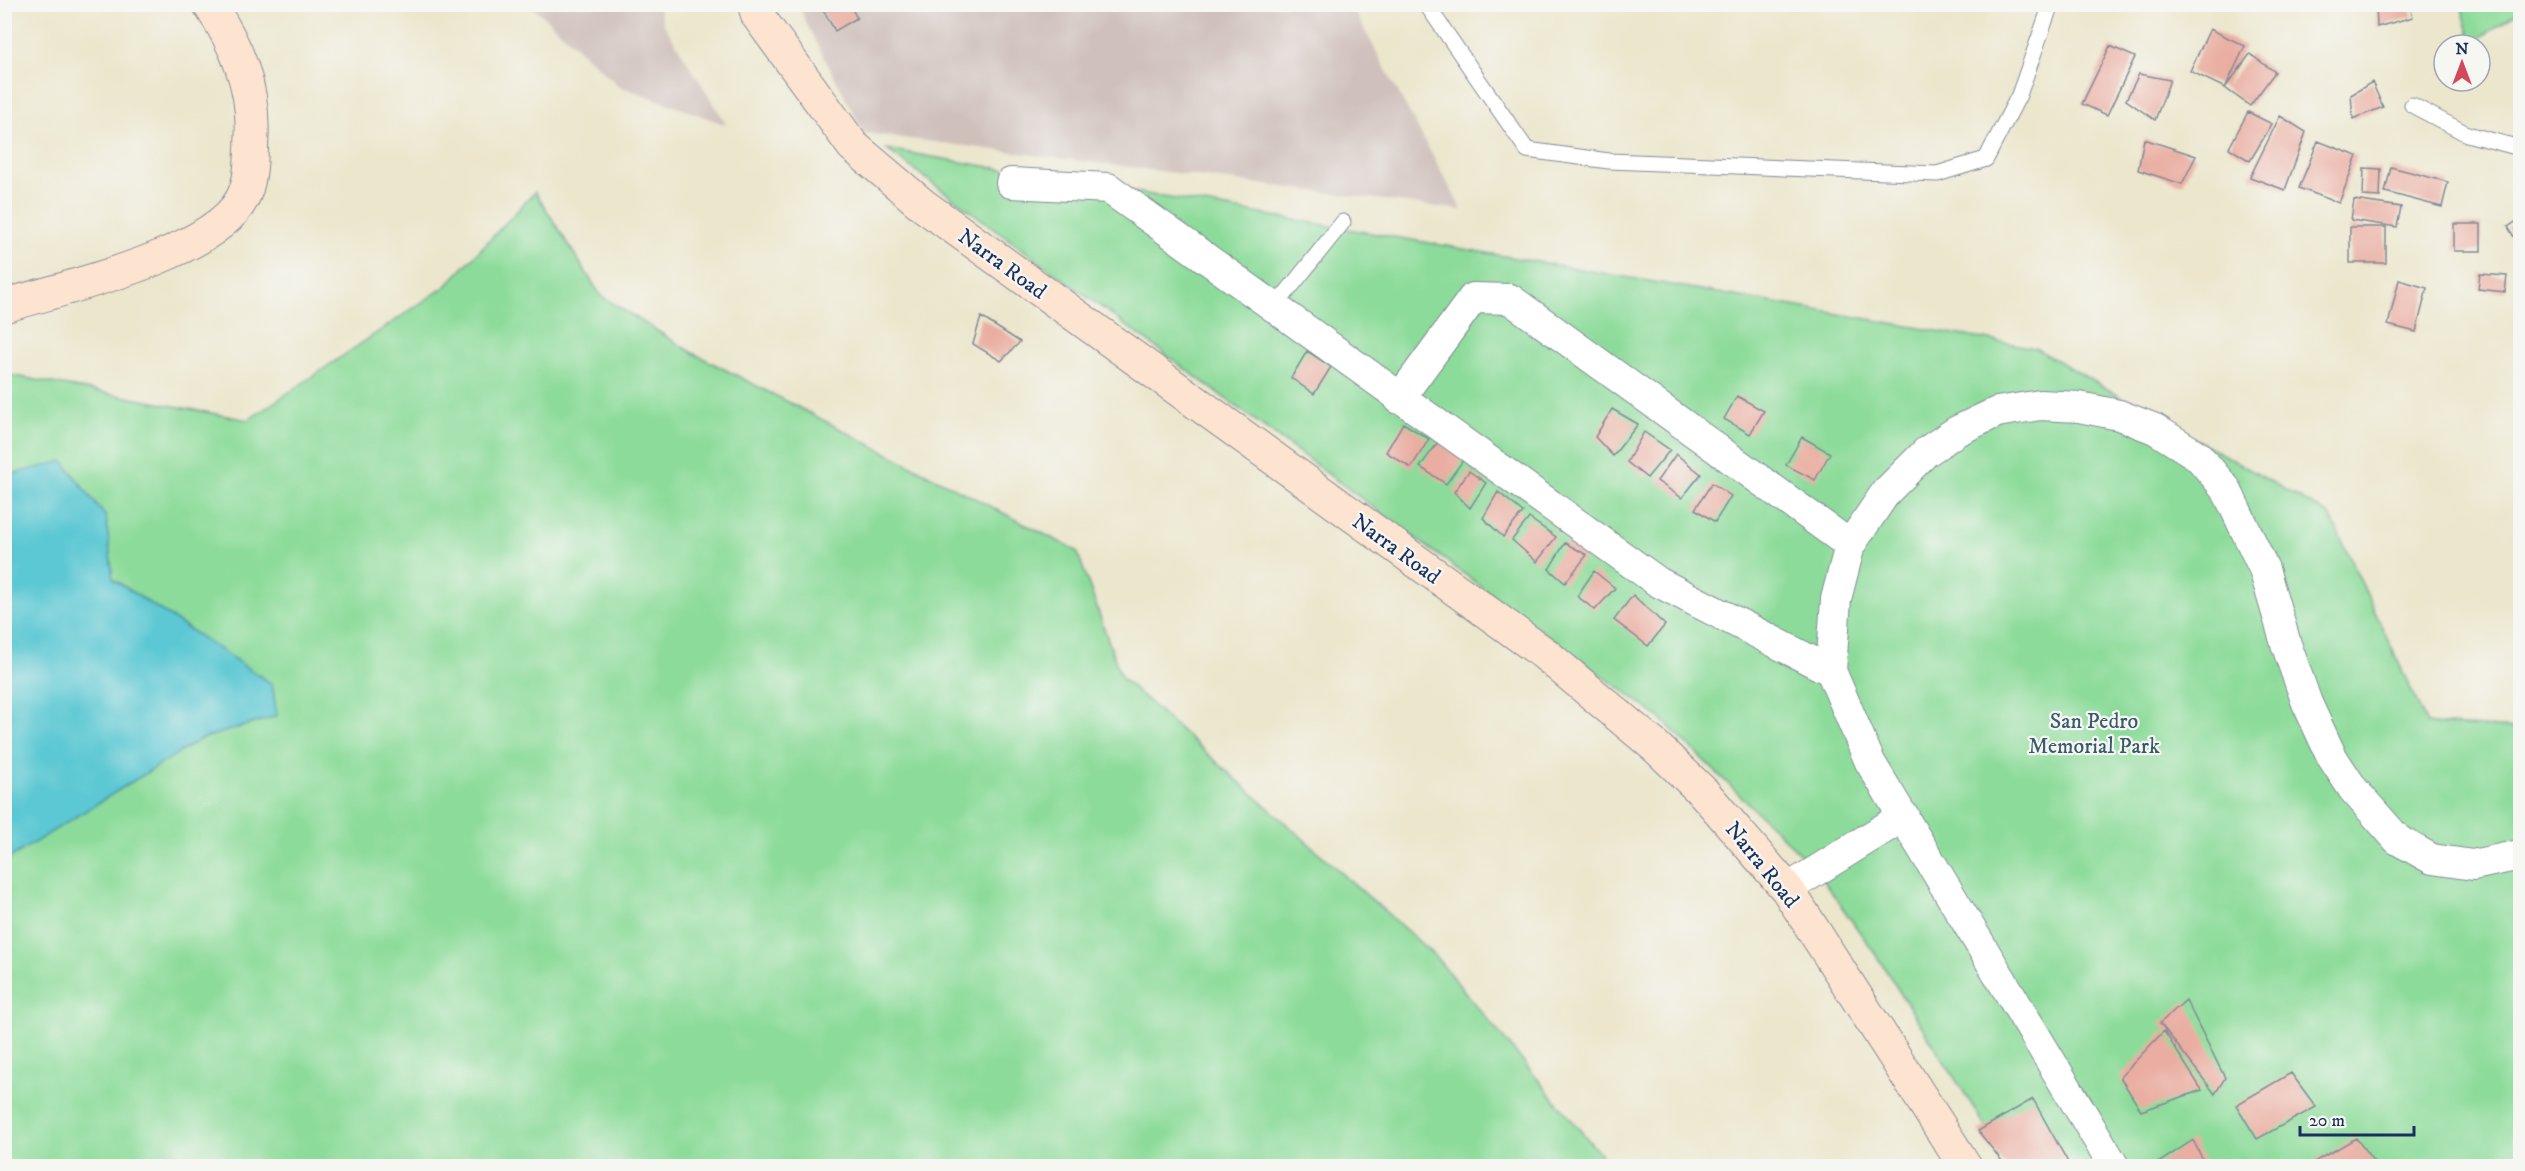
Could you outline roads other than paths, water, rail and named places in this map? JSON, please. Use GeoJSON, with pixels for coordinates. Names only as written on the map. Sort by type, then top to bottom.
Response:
{"type":"FeatureCollection","features":[{"type":"Feature","properties":{"kind":"street"},"geometry":{"type":"LineString","coordinates":[[4,306],[123,271],[175,249],[218,227],[242,199],[250,170],[251,94],[224,27],[209,4]]}},
{"type":"Feature","properties":{"kind":"street","name":"Narra Road"},"geometry":{"type":"LineString","coordinates":[[753,4],[758,16],[853,146],[924,206],[1545,654],[1656,747],[1704,793],[1787,889],[1965,1167]]}},
{"type":"Feature","properties":{"kind":"street"},"geometry":{"type":"LineString","coordinates":[[1011,183],[1107,188],[1658,582],[1831,671]]}},
{"type":"Feature","properties":{"kind":"street"},"geometry":{"type":"LineString","coordinates":[[1399,399],[1473,298],[1510,299],[1850,545]]}},
{"type":"Feature","properties":{"kind":"street"},"geometry":{"type":"LineString","coordinates":[[2114,1167],[1870,762],[1831,671],[1836,600],[1850,545],[1886,492],[1926,452],[1957,431],[1997,412],[2040,405],[2079,407],[2119,415],[2155,429],[2198,456],[2226,489],[2264,569],[2286,644],[2307,703],[2332,757],[2353,789],[2398,840],[2432,859],[2473,865],[2520,855]]}},
{"type":"Feature","properties":{"kind":"street"},"geometry":{"type":"LineString","coordinates":[[1787,889],[1904,816]]}},
{"type":"Feature","properties":{"kind":"lane"},"geometry":{"type":"LineString","coordinates":[[1426,4],[1527,150],[1609,161],[1937,174],[1986,159],[2019,95],[2050,4]]}},
{"type":"Feature","properties":{"kind":"lane"},"geometry":{"type":"LineString","coordinates":[[2412,105],[2467,134],[2520,148]]}},
{"type":"Feature","properties":{"kind":"lane"},"geometry":{"type":"LineString","coordinates":[[1274,308],[1343,222]]}},
{"type":"Feature","properties":{"kind":"water"},"geometry":{"type":"Polygon","coordinates":[[[63,461],[106,517],[113,579],[272,684],[277,716],[201,739],[5,861],[5,476],[63,461]]]}},
{"type":"Feature","properties":{"kind":"park label","name":"San Pedro Memorial Park"},"geometry":{"type":"Point","coordinates":[2094,732]}}]}
